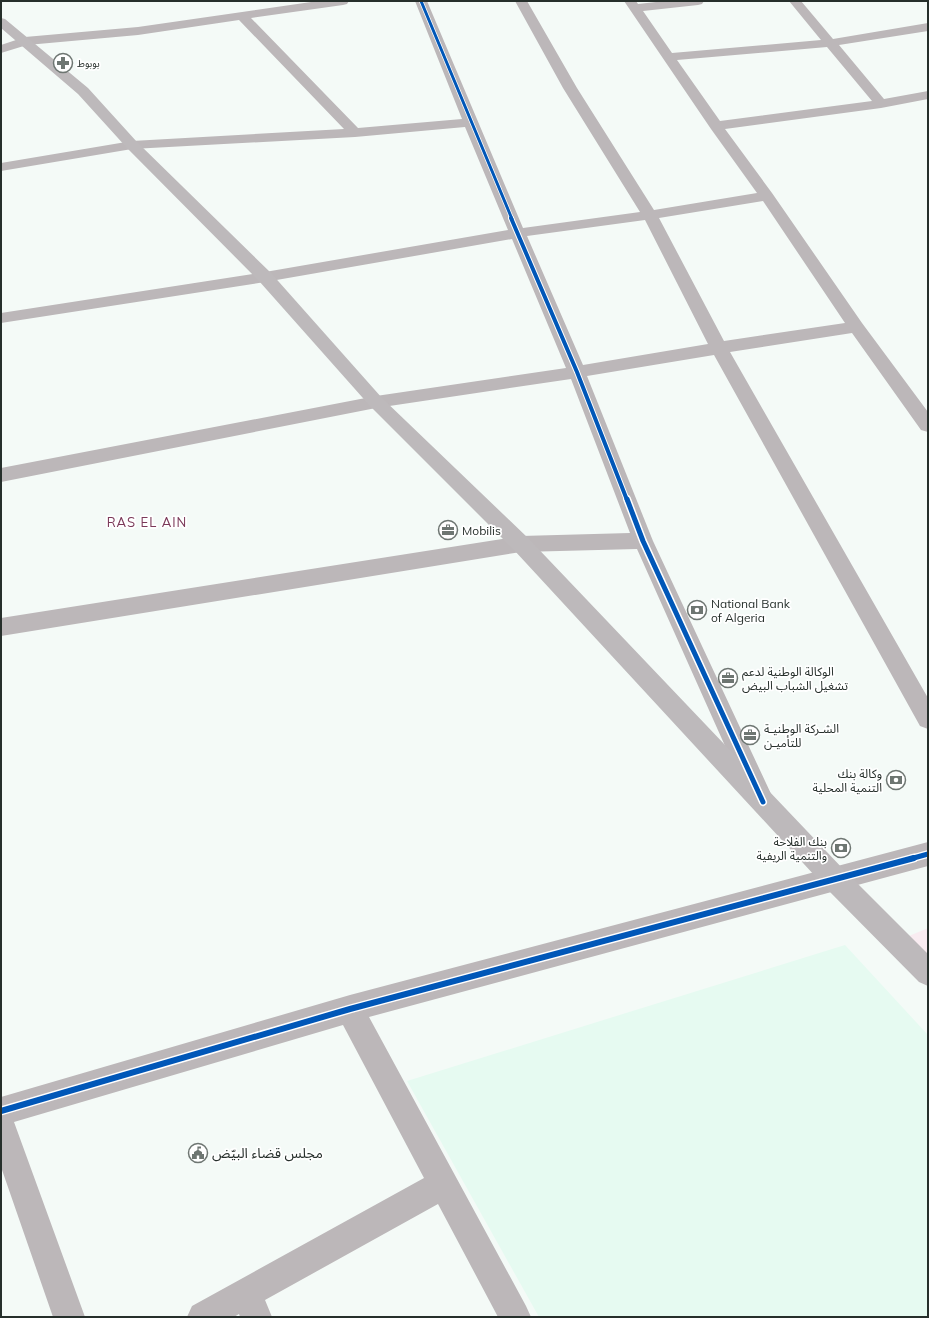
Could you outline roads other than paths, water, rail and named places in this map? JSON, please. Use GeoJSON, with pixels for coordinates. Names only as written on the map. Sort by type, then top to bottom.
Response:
{"type":"FeatureCollection","features":[{"type":"Feature","properties":{"kind":"main road"},"geometry":{"type":"LineString","coordinates":[[1,22],[83,92],[132,145],[265,277],[376,402],[521,544],[836,880],[928,973]]}},
{"type":"Feature","properties":{"kind":"street"},"geometry":{"type":"LineString","coordinates":[[1,49],[25,41],[138,31],[343,1]]}},
{"type":"Feature","properties":{"kind":"street"},"geometry":{"type":"LineString","coordinates":[[421,1],[470,122],[577,372],[643,542],[763,802]]}},
{"type":"Feature","properties":{"kind":"street"},"geometry":{"type":"LineString","coordinates":[[521,1],[570,88],[650,215],[719,348],[928,719]]}},
{"type":"Feature","properties":{"kind":"street"},"geometry":{"type":"LineString","coordinates":[[632,4],[698,1]]}},
{"type":"Feature","properties":{"kind":"street"},"geometry":{"type":"LineString","coordinates":[[795,1],[881,104]]}},
{"type":"Feature","properties":{"kind":"street"},"geometry":{"type":"LineString","coordinates":[[632,4],[716,126],[767,196],[856,327],[928,425]]}},
{"type":"Feature","properties":{"kind":"street"},"geometry":{"type":"LineString","coordinates":[[241,15],[355,133]]}},
{"type":"Feature","properties":{"kind":"street"},"geometry":{"type":"LineString","coordinates":[[669,57],[831,43],[928,27]]}},
{"type":"Feature","properties":{"kind":"street"},"geometry":{"type":"LineString","coordinates":[[716,126],[881,104],[928,95]]}},
{"type":"Feature","properties":{"kind":"street"},"geometry":{"type":"LineString","coordinates":[[1,167],[132,145],[355,133],[470,122]]}},
{"type":"Feature","properties":{"kind":"street"},"geometry":{"type":"LineString","coordinates":[[1,318],[265,277],[517,233],[650,215],[767,196]]}},
{"type":"Feature","properties":{"kind":"street"},"geometry":{"type":"LineString","coordinates":[[1,475],[376,402],[577,372],[856,327]]}},
{"type":"Feature","properties":{"kind":"street"},"geometry":{"type":"LineString","coordinates":[[1,627],[521,544],[643,542]]}},
{"type":"Feature","properties":{"kind":"street"},"geometry":{"type":"LineString","coordinates":[[1,1111],[350,1009],[836,880],[928,854]]}},
{"type":"Feature","properties":{"kind":"street"},"geometry":{"type":"LineString","coordinates":[[350,1009],[515,1317]]}},
{"type":"Feature","properties":{"kind":"street"},"geometry":{"type":"LineString","coordinates":[[1,1125],[69,1317]]}},
{"type":"Feature","properties":{"kind":"street"},"geometry":{"type":"LineString","coordinates":[[203,1317],[251,1305],[444,1184]]}},
{"type":"Feature","properties":{"kind":"place","name":"بوبوط"},"geometry":{"type":"Point","coordinates":[63,63]}},
{"type":"Feature","properties":{"kind":"place","name":"Mobilis"},"geometry":{"type":"Point","coordinates":[448,530]}},
{"type":"Feature","properties":{"kind":"place","name":"National Bank of Algeria"},"geometry":{"type":"Point","coordinates":[697,610]}},
{"type":"Feature","properties":{"kind":"place","name":"الوكالة الوطنية لدعم تشغيل الشباب البيض"},"geometry":{"type":"Point","coordinates":[728,678]}},
{"type":"Feature","properties":{"kind":"place","name":"الشـركة الوطنيـة للتأميـن"},"geometry":{"type":"Point","coordinates":[750,735]}},
{"type":"Feature","properties":{"kind":"place","name":"وكالة بنك التنمية المحلية"},"geometry":{"type":"Point","coordinates":[896,780]}},
{"type":"Feature","properties":{"kind":"place","name":"بنك الفلاحة والتنمية الريفية"},"geometry":{"type":"Point","coordinates":[841,848]}},
{"type":"Feature","properties":{"kind":"place","name":"مجلس قضاء البيّض"},"geometry":{"type":"Point","coordinates":[198,1153]}},
{"type":"Feature","properties":{"kind":"district","name":"RAS EL AIN"},"geometry":{"type":"Point","coordinates":[147,522]}}]}
